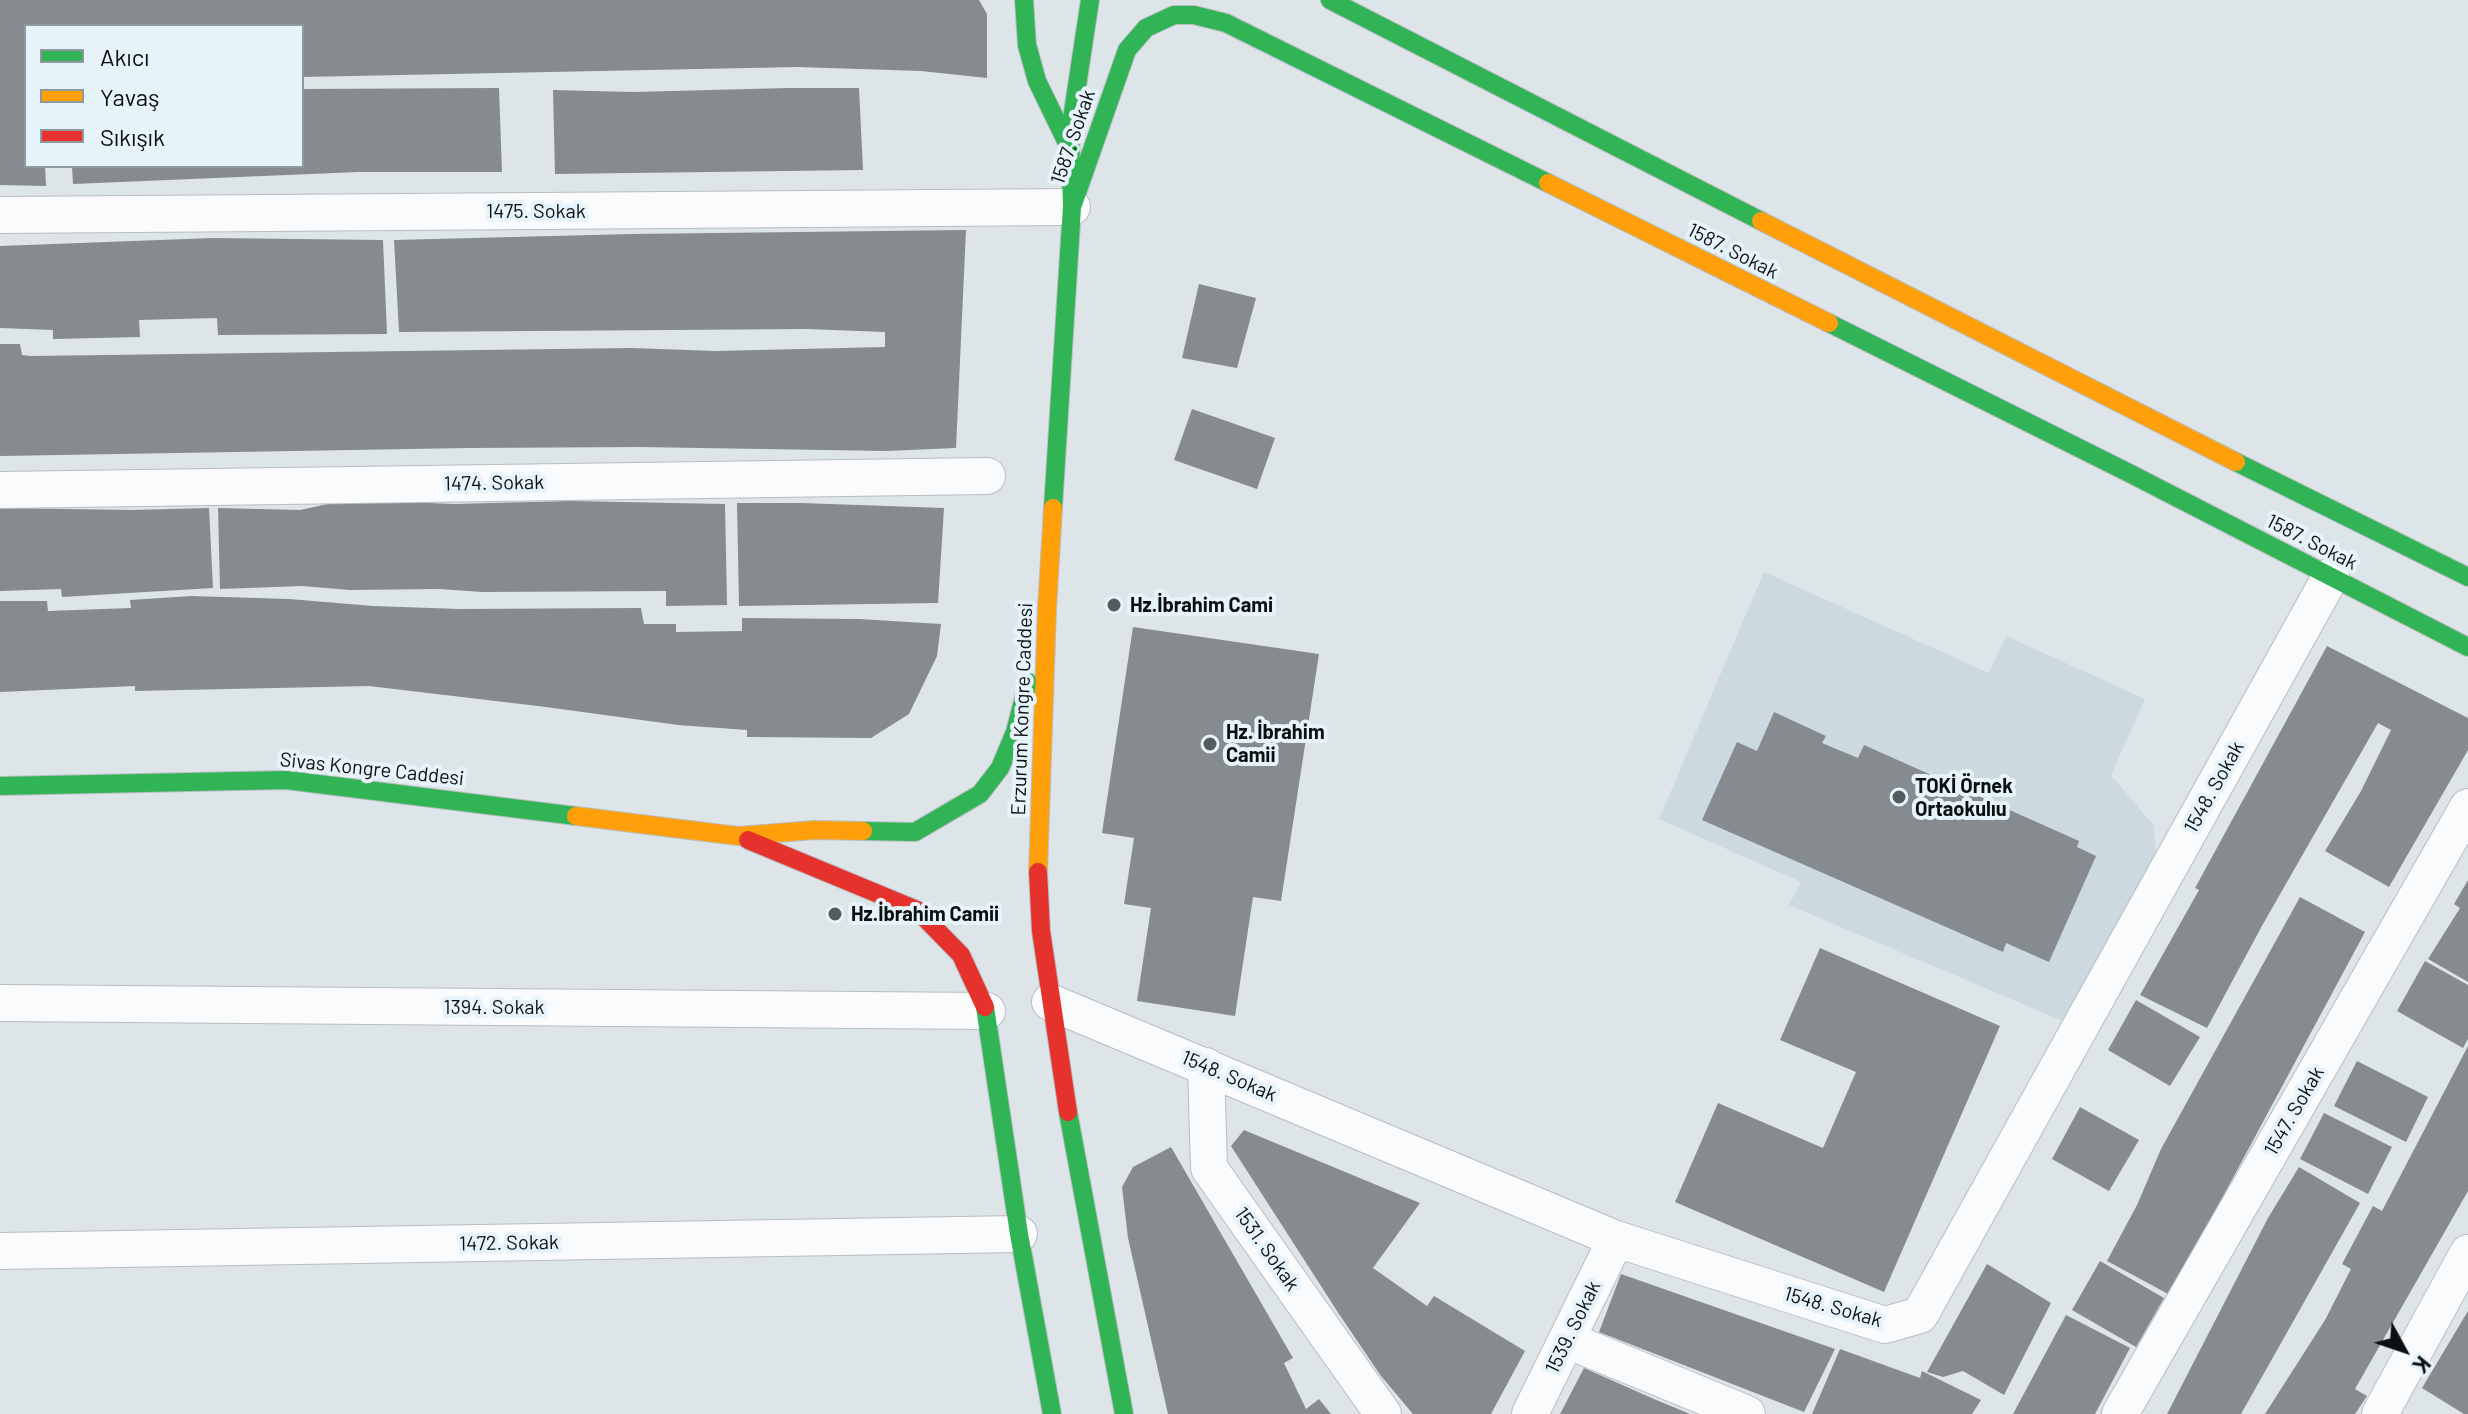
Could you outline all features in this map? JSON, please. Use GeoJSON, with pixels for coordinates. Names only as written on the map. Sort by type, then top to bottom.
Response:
{"type":"FeatureCollection","features":[{"type":"Feature","properties":{"kind":"main road"},"geometry":{"type":"LineString","coordinates":[[1024,0],[1027,45],[1037,81],[1070,149]]}},
{"type":"Feature","properties":{"kind":"main road","name":"Erzurum Kongre Caddesi"},"geometry":{"type":"LineString","coordinates":[[1090,0],[1070,132],[1072,207],[1047,609],[1038,881],[1061,1076],[1124,1414]]}},
{"type":"Feature","properties":{"kind":"main road","name":"1587. Sokak"},"geometry":{"type":"LineString","coordinates":[[1330,0],[2048,368],[2468,577]]}},
{"type":"Feature","properties":{"kind":"main road","name":"1587. Sokak"},"geometry":{"type":"LineString","coordinates":[[1072,207],[1127,50],[1146,28],[1174,15],[1194,15],[1226,23],[2468,647]]}},
{"type":"Feature","properties":{"kind":"main road","name":"Sivas Kongre Caddesi"},"geometry":{"type":"LineString","coordinates":[[0,786],[286,780],[738,836],[815,830],[915,832],[980,794],[1000,768],[1015,732],[1047,609]]}},
{"type":"Feature","properties":{"kind":"main road","name":"Sivas Kongre Caddesi"},"geometry":{"type":"LineString","coordinates":[[738,836],[917,910],[961,955],[987,1011]]}},
{"type":"Feature","properties":{"kind":"main road"},"geometry":{"type":"LineString","coordinates":[[987,1011],[1019,1234],[1052,1414]]}},
{"type":"Feature","properties":{"kind":"street","name":"1475. Sokak"},"geometry":{"type":"LineString","coordinates":[[0,215],[1072,207]]}},
{"type":"Feature","properties":{"kind":"street","name":"1474. Sokak"},"geometry":{"type":"LineString","coordinates":[[0,490],[987,476]]}},
{"type":"Feature","properties":{"kind":"street","name":"1548. Sokak"},"geometry":{"type":"LineString","coordinates":[[1050,1002],[1616,1239],[1885,1325],[1920,1315],[2331,576]]}},
{"type":"Feature","properties":{"kind":"street","name":"1547. Sokak"},"geometry":{"type":"LineString","coordinates":[[2120,1414],[2468,807]]}},
{"type":"Feature","properties":{"kind":"street","name":"1394. Sokak"},"geometry":{"type":"LineString","coordinates":[[0,1003],[987,1011]]}},
{"type":"Feature","properties":{"kind":"street","name":"1531. Sokak"},"geometry":{"type":"LineString","coordinates":[[1206,1066],[1209,1168],[1383,1414]]}},
{"type":"Feature","properties":{"kind":"street","name":"1472. Sokak"},"geometry":{"type":"LineString","coordinates":[[0,1251],[1019,1234]]}},
{"type":"Feature","properties":{"kind":"street","name":"1539. Sokak"},"geometry":{"type":"LineString","coordinates":[[1530,1414],[1616,1239]]}},
{"type":"Feature","properties":{"kind":"street"},"geometry":{"type":"LineString","coordinates":[[2380,1414],[2468,1253]]}},
{"type":"Feature","properties":{"kind":"street"},"geometry":{"type":"LineString","coordinates":[[1567,1340],[1747,1414]]}},
{"type":"Feature","properties":{"kind":"shaded area","name":"TOKİ Örnek Ortaokulıu"},"geometry":{"type":"Polygon","coordinates":[[[1764,572],[1989,673],[2006,636],[2145,699],[2111,775],[2154,826],[2156,856],[2070,1024],[1789,905],[1801,882],[1659,819],[1764,572]]]}},
{"type":"Feature","properties":{"kind":"building"},"geometry":{"type":"Polygon","coordinates":[[[0,0],[979,0],[987,14],[987,78],[921,71],[798,67],[304,77],[304,24],[24,24],[24,168],[45,168],[46,186],[0,185],[0,0]]]}},
{"type":"Feature","properties":{"kind":"building"},"geometry":{"type":"Polygon","coordinates":[[[499,88],[502,172],[358,172],[73,184],[72,168],[304,168],[304,89],[499,88]]]}},
{"type":"Feature","properties":{"kind":"building"},"geometry":{"type":"Polygon","coordinates":[[[859,88],[863,170],[555,174],[553,90],[633,92],[859,88]]]}},
{"type":"Feature","properties":{"kind":"building"},"geometry":{"type":"Polygon","coordinates":[[[966,230],[956,448],[886,451],[468,448],[0,456],[0,344],[20,344],[22,355],[31,356],[885,347],[885,332],[807,329],[399,332],[394,240],[966,230]]]}},
{"type":"Feature","properties":{"kind":"building"},"geometry":{"type":"Polygon","coordinates":[[[213,238],[383,240],[387,334],[218,335],[217,318],[139,320],[140,337],[53,339],[53,330],[0,328],[0,246],[213,238]]]}},
{"type":"Feature","properties":{"kind":"building"},"geometry":{"type":"Polygon","coordinates":[[[1199,284],[1256,298],[1237,368],[1182,358],[1199,284]]]}},
{"type":"Feature","properties":{"kind":"building"},"geometry":{"type":"Polygon","coordinates":[[[1192,409],[1275,438],[1257,489],[1174,460],[1192,409]]]}},
{"type":"Feature","properties":{"kind":"building"},"geometry":{"type":"Polygon","coordinates":[[[346,500],[454,504],[570,501],[725,504],[727,605],[666,606],[666,591],[483,592],[350,590],[302,586],[220,589],[218,508],[300,510],[346,500]]]}},
{"type":"Feature","properties":{"kind":"building"},"geometry":{"type":"Polygon","coordinates":[[[737,503],[944,508],[938,603],[739,606],[737,503]]]}},
{"type":"Feature","properties":{"kind":"building"},"geometry":{"type":"Polygon","coordinates":[[[0,508],[209,508],[213,588],[62,597],[61,589],[0,591],[0,508]]]}},
{"type":"Feature","properties":{"kind":"building"},"geometry":{"type":"Polygon","coordinates":[[[192,596],[459,609],[641,608],[644,624],[676,624],[676,632],[742,631],[742,618],[859,619],[941,624],[937,656],[909,714],[871,738],[747,737],[747,730],[678,725],[369,686],[135,691],[135,686],[0,692],[0,601],[47,601],[48,611],[131,608],[130,600],[192,596]]]}},
{"type":"Feature","properties":{"kind":"building","name":"Hz. İbrahim Camii"},"geometry":{"type":"Polygon","coordinates":[[[1133,627],[1319,654],[1281,901],[1253,897],[1235,1016],[1137,1001],[1151,908],[1124,904],[1134,838],[1102,833],[1133,627]]]}},
{"type":"Feature","properties":{"kind":"building"},"geometry":{"type":"Polygon","coordinates":[[[2327,646],[2468,718],[2468,750],[2389,887],[2325,851],[2361,791],[2391,730],[2378,723],[2207,1028],[2140,995],[2199,890],[2195,888],[2327,646]]]}},
{"type":"Feature","properties":{"kind":"building"},"geometry":{"type":"Polygon","coordinates":[[[1774,712],[1826,736],[1822,743],[1858,758],[1864,745],[2079,841],[2077,847],[2096,856],[2049,962],[2006,943],[2003,952],[1702,820],[1737,742],[1757,751],[1774,712]]]}},
{"type":"Feature","properties":{"kind":"building"},"geometry":{"type":"Polygon","coordinates":[[[2468,880],[2468,982],[2428,959],[2460,908],[2454,904],[2468,880]]]}},
{"type":"Feature","properties":{"kind":"building"},"geometry":{"type":"Polygon","coordinates":[[[2300,897],[2365,932],[2170,1295],[2107,1261],[2137,1205],[2161,1149],[2300,897]]]}},
{"type":"Feature","properties":{"kind":"building"},"geometry":{"type":"Polygon","coordinates":[[[1820,948],[2000,1026],[1884,1292],[1675,1202],[1718,1103],[1823,1148],[1856,1072],[1780,1040],[1820,948]]]}},
{"type":"Feature","properties":{"kind":"building"},"geometry":{"type":"Polygon","coordinates":[[[2425,961],[2468,985],[2468,1039],[2463,1048],[2397,1011],[2425,961]]]}},
{"type":"Feature","properties":{"kind":"building"},"geometry":{"type":"Polygon","coordinates":[[[2136,1000],[2200,1037],[2170,1086],[2108,1050],[2136,1000]]]}},
{"type":"Feature","properties":{"kind":"building"},"geometry":{"type":"Polygon","coordinates":[[[2468,1046],[2468,1191],[2355,1389],[2367,1396],[2355,1414],[2265,1414],[2325,1320],[2351,1269],[2342,1264],[2373,1206],[2382,1211],[2468,1046]]]}},
{"type":"Feature","properties":{"kind":"building"},"geometry":{"type":"Polygon","coordinates":[[[2357,1061],[2428,1097],[2406,1142],[2334,1106],[2357,1061]]]}},
{"type":"Feature","properties":{"kind":"building"},"geometry":{"type":"Polygon","coordinates":[[[2080,1107],[2139,1140],[2109,1191],[2052,1159],[2080,1107]]]}},
{"type":"Feature","properties":{"kind":"building"},"geometry":{"type":"Polygon","coordinates":[[[2324,1113],[2392,1147],[2368,1194],[2300,1159],[2324,1113]]]}},
{"type":"Feature","properties":{"kind":"building"},"geometry":{"type":"Polygon","coordinates":[[[1244,1130],[1420,1203],[1373,1268],[1427,1306],[1434,1296],[1525,1351],[1491,1414],[1413,1414],[1381,1376],[1231,1146],[1244,1130]]]}},
{"type":"Feature","properties":{"kind":"building"},"geometry":{"type":"Polygon","coordinates":[[[1171,1147],[1293,1358],[1284,1363],[1306,1409],[1319,1399],[1331,1414],[1168,1414],[1128,1238],[1122,1187],[1133,1167],[1171,1147]]]}},
{"type":"Feature","properties":{"kind":"building"},"geometry":{"type":"Polygon","coordinates":[[[2299,1167],[2360,1203],[2241,1414],[2167,1414],[2268,1218],[2299,1167]]]}},
{"type":"Feature","properties":{"kind":"building"},"geometry":{"type":"Polygon","coordinates":[[[2100,1261],[2164,1298],[2136,1347],[2072,1310],[2100,1261]]]}},
{"type":"Feature","properties":{"kind":"building"},"geometry":{"type":"Polygon","coordinates":[[[1987,1264],[2051,1303],[2004,1395],[1963,1371],[1943,1377],[1927,1372],[1987,1264]]]}},
{"type":"Feature","properties":{"kind":"building"},"geometry":{"type":"Polygon","coordinates":[[[1621,1274],[1835,1349],[1804,1412],[1599,1332],[1621,1274]]]}},
{"type":"Feature","properties":{"kind":"building"},"geometry":{"type":"Polygon","coordinates":[[[2468,1311],[2468,1414],[2464,1414],[2422,1388],[2468,1311]]]}},
{"type":"Feature","properties":{"kind":"building"},"geometry":{"type":"Polygon","coordinates":[[[2066,1315],[2130,1348],[2095,1414],[2013,1414],[2066,1315]]]}},
{"type":"Feature","properties":{"kind":"building"},"geometry":{"type":"Polygon","coordinates":[[[1840,1349],[1920,1378],[1922,1371],[1981,1400],[1972,1414],[1812,1414],[1840,1349]]]}},
{"type":"Feature","properties":{"kind":"building"},"geometry":{"type":"Polygon","coordinates":[[[1584,1368],[1654,1399],[1690,1414],[1560,1414],[1584,1368]]]}},
{"type":"Feature","properties":{"kind":"traffic: fast"},"geometry":{"type":"LineString","coordinates":[[1024,0],[1027,45],[1037,81],[1070,149]]}},
{"type":"Feature","properties":{"kind":"traffic: fast"},"geometry":{"type":"LineString","coordinates":[[1053,508],[1072,207],[1070,132],[1090,0]]}},
{"type":"Feature","properties":{"kind":"traffic: fast"},"geometry":{"type":"LineString","coordinates":[[1330,0],[1761,221]]}},
{"type":"Feature","properties":{"kind":"traffic: fast"},"geometry":{"type":"LineString","coordinates":[[1072,207],[1127,50],[1146,28],[1174,15],[1194,15],[1226,23],[1548,183]]}},
{"type":"Feature","properties":{"kind":"traffic: fast"},"geometry":{"type":"LineString","coordinates":[[1829,323],[2468,647]]}},
{"type":"Feature","properties":{"kind":"traffic: fast"},"geometry":{"type":"LineString","coordinates":[[2236,462],[2468,577]]}},
{"type":"Feature","properties":{"kind":"traffic: fast"},"geometry":{"type":"LineString","coordinates":[[863,831],[915,832],[980,794],[1000,768],[1015,732],[1028,682]]}},
{"type":"Feature","properties":{"kind":"traffic: fast"},"geometry":{"type":"LineString","coordinates":[[0,786],[286,780],[576,816]]}},
{"type":"Feature","properties":{"kind":"traffic: fast"},"geometry":{"type":"LineString","coordinates":[[985,1007],[1019,1234],[1052,1414]]}},
{"type":"Feature","properties":{"kind":"traffic: fast"},"geometry":{"type":"LineString","coordinates":[[1068,1112],[1124,1414]]}},
{"type":"Feature","properties":{"kind":"traffic: slow"},"geometry":{"type":"LineString","coordinates":[[1548,183],[1829,323]]}},
{"type":"Feature","properties":{"kind":"traffic: slow"},"geometry":{"type":"LineString","coordinates":[[1761,221],[2236,462]]}},
{"type":"Feature","properties":{"kind":"traffic: slow"},"geometry":{"type":"LineString","coordinates":[[1038,872],[1053,508]]}},
{"type":"Feature","properties":{"kind":"traffic: slow"},"geometry":{"type":"LineString","coordinates":[[576,816],[738,836],[815,830],[863,831]]}},
{"type":"Feature","properties":{"kind":"traffic: jam"},"geometry":{"type":"LineString","coordinates":[[748,840],[917,910],[961,955],[985,1007]]}},
{"type":"Feature","properties":{"kind":"traffic: jam"},"geometry":{"type":"LineString","coordinates":[[1038,872],[1041,931],[1068,1112]]}},
{"type":"Feature","properties":{"kind":"place","name":"Hz.İbrahim Cami"},"geometry":{"type":"Point","coordinates":[1114,605]}},
{"type":"Feature","properties":{"kind":"place","name":"Hz. İbrahim Camii"},"geometry":{"type":"Point","coordinates":[1210,744]}},
{"type":"Feature","properties":{"kind":"place","name":"TOKİ Örnek Ortaokulıu"},"geometry":{"type":"Point","coordinates":[1899,797]}},
{"type":"Feature","properties":{"kind":"place","name":"Hz.İbrahim Camii"},"geometry":{"type":"Point","coordinates":[835,914]}}]}
